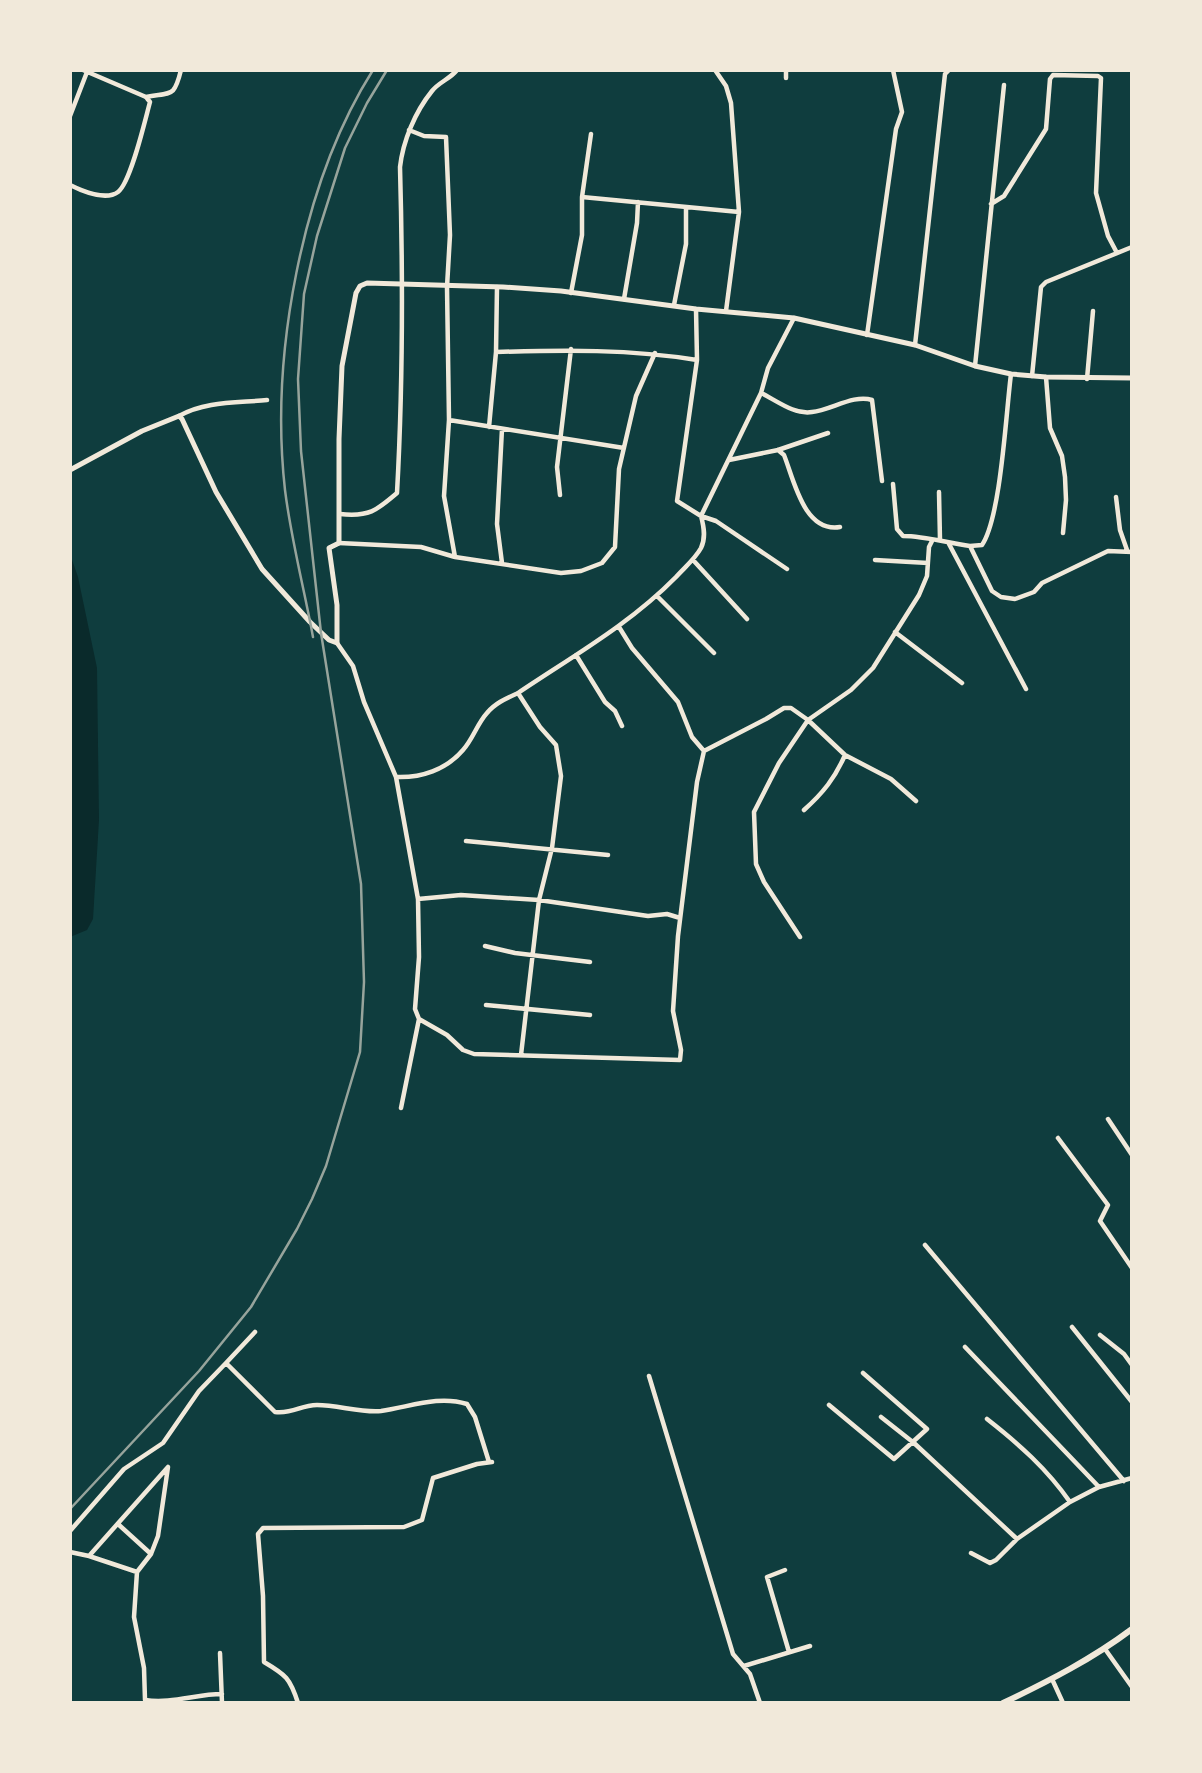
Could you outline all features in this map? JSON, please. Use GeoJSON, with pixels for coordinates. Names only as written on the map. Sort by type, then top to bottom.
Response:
{"type":"FeatureCollection","features":[{"type":"Feature","properties":{"kind":"main road"},"geometry":{"type":"LineString","coordinates":[[1003,1703],[1018,1700],[1105,1649],[1132,1629]]}},
{"type":"Feature","properties":{"kind":"street"},"geometry":{"type":"LineString","coordinates":[[146,97],[172,93],[181,70]]}},
{"type":"Feature","properties":{"kind":"street"},"geometry":{"type":"LineString","coordinates":[[340,514],[355,516],[373,513],[397,493],[403,285],[400,167],[402,151],[409,130],[433,89],[451,78],[457,70]]}},
{"type":"Feature","properties":{"kind":"street"},"geometry":{"type":"LineString","coordinates":[[715,70],[726,86],[731,103],[739,212],[726,312]]}},
{"type":"Feature","properties":{"kind":"street"},"geometry":{"type":"LineString","coordinates":[[786,70],[786,78]]}},
{"type":"Feature","properties":{"kind":"street"},"geometry":{"type":"LineString","coordinates":[[867,335],[896,129],[902,112],[893,70]]}},
{"type":"Feature","properties":{"kind":"street"},"geometry":{"type":"LineString","coordinates":[[915,345],[945,74],[949,70]]}},
{"type":"Feature","properties":{"kind":"street"},"geometry":{"type":"LineString","coordinates":[[70,116],[85,71],[146,97],[150,102],[124,185],[117,193],[106,195],[70,185]]}},
{"type":"Feature","properties":{"kind":"street"},"geometry":{"type":"LineString","coordinates":[[991,204],[1004,196],[1046,129],[1050,79],[1053,75],[1098,76],[1101,78],[1096,194],[1108,236],[1117,253]]}},
{"type":"Feature","properties":{"kind":"street"},"geometry":{"type":"LineString","coordinates":[[975,366],[1004,85]]}},
{"type":"Feature","properties":{"kind":"street"},"geometry":{"type":"LineString","coordinates":[[409,130],[424,136],[446,137],[450,236],[447,287],[449,420],[444,496],[455,557]]}},
{"type":"Feature","properties":{"kind":"street"},"geometry":{"type":"LineString","coordinates":[[571,293],[582,236],[582,197],[591,134]]}},
{"type":"Feature","properties":{"kind":"street"},"geometry":{"type":"LineString","coordinates":[[582,197],[739,212]]}},
{"type":"Feature","properties":{"kind":"street"},"geometry":{"type":"LineString","coordinates":[[624,299],[638,202]]}},
{"type":"Feature","properties":{"kind":"street"},"geometry":{"type":"LineString","coordinates":[[674,305],[686,244],[686,207]]}},
{"type":"Feature","properties":{"kind":"street"},"geometry":{"type":"LineString","coordinates":[[1032,376],[1041,287],[1046,282],[1132,247]]}},
{"type":"Feature","properties":{"kind":"street"},"geometry":{"type":"LineString","coordinates":[[339,543],[342,366],[356,293],[360,286],[367,283],[497,287],[571,293],[794,318],[915,345],[975,366],[1011,374],[1087,379],[1132,378]]}},
{"type":"Feature","properties":{"kind":"street"},"geometry":{"type":"LineString","coordinates":[[489,428],[496,352],[497,287]]}},
{"type":"Feature","properties":{"kind":"street"},"geometry":{"type":"LineString","coordinates":[[696,309],[697,360],[677,501],[701,516],[716,521],[787,569]]}},
{"type":"Feature","properties":{"kind":"street"},"geometry":{"type":"LineString","coordinates":[[1087,379],[1093,311]]}},
{"type":"Feature","properties":{"kind":"street"},"geometry":{"type":"LineString","coordinates":[[396,777],[411,778],[430,774],[446,764],[463,750],[486,713],[619,627],[657,596],[692,560],[702,547],[705,530],[701,516],[761,393],[768,368],[794,318]]}},
{"type":"Feature","properties":{"kind":"street"},"geometry":{"type":"LineString","coordinates":[[496,352],[571,349],[655,353],[697,360]]}},
{"type":"Feature","properties":{"kind":"street"},"geometry":{"type":"LineString","coordinates":[[560,495],[557,467],[571,349]]}},
{"type":"Feature","properties":{"kind":"street"},"geometry":{"type":"LineString","coordinates":[[337,643],[337,605],[329,548],[339,543],[421,547],[455,557],[561,573],[581,572],[602,563],[615,547],[619,469],[636,396],[655,353]]}},
{"type":"Feature","properties":{"kind":"street"},"geometry":{"type":"LineString","coordinates":[[893,484],[897,529],[903,536],[922,536],[932,541],[970,546],[982,545],[986,540],[995,507],[1011,374]]}},
{"type":"Feature","properties":{"kind":"street"},"geometry":{"type":"LineString","coordinates":[[1046,377],[1050,428],[1062,456],[1065,477],[1063,533]]}},
{"type":"Feature","properties":{"kind":"street"},"geometry":{"type":"LineString","coordinates":[[761,393],[795,410],[811,413],[857,400],[872,400],[882,481]]}},
{"type":"Feature","properties":{"kind":"street"},"geometry":{"type":"LineString","coordinates":[[70,470],[142,431],[190,410],[217,404],[268,401]]}},
{"type":"Feature","properties":{"kind":"street"},"geometry":{"type":"LineString","coordinates":[[178,416],[182,419],[216,492],[262,569],[321,633],[337,643],[353,666],[364,702],[396,777],[418,899],[419,957],[415,1009],[419,1019],[401,1108]]}},
{"type":"Feature","properties":{"kind":"street"},"geometry":{"type":"LineString","coordinates":[[449,420],[624,448]]}},
{"type":"Feature","properties":{"kind":"street"},"geometry":{"type":"LineString","coordinates":[[502,429],[497,523],[502,564]]}},
{"type":"Feature","properties":{"kind":"street"},"geometry":{"type":"LineString","coordinates":[[728,460],[778,450],[828,433]]}},
{"type":"Feature","properties":{"kind":"street"},"geometry":{"type":"LineString","coordinates":[[778,450],[784,455],[808,513],[818,523],[831,528],[840,527]]}},
{"type":"Feature","properties":{"kind":"street"},"geometry":{"type":"LineString","coordinates":[[939,492],[940,540]]}},
{"type":"Feature","properties":{"kind":"street"},"geometry":{"type":"LineString","coordinates":[[970,546],[992,591],[1001,597],[1015,599],[1034,592],[1042,583],[1108,551],[1130,551],[1120,530],[1116,498]]}},
{"type":"Feature","properties":{"kind":"street"},"geometry":{"type":"LineString","coordinates":[[800,937],[764,882],[756,864],[754,812],[779,763],[808,720],[851,690],[873,668],[919,595],[927,576],[929,547],[932,541]]}},
{"type":"Feature","properties":{"kind":"street"},"geometry":{"type":"LineString","coordinates":[[948,543],[1026,689]]}},
{"type":"Feature","properties":{"kind":"street"},"geometry":{"type":"LineString","coordinates":[[692,560],[747,619]]}},
{"type":"Feature","properties":{"kind":"street"},"geometry":{"type":"LineString","coordinates":[[874,560],[928,563]]}},
{"type":"Feature","properties":{"kind":"street"},"geometry":{"type":"LineString","coordinates":[[657,596],[714,653]]}},
{"type":"Feature","properties":{"kind":"street"},"geometry":{"type":"LineString","coordinates":[[619,627],[632,648],[678,702],[692,737],[704,751]]}},
{"type":"Feature","properties":{"kind":"street"},"geometry":{"type":"LineString","coordinates":[[895,632],[962,682]]}},
{"type":"Feature","properties":{"kind":"street"},"geometry":{"type":"LineString","coordinates":[[576,655],[605,702],[615,711],[622,726]]}},
{"type":"Feature","properties":{"kind":"street"},"geometry":{"type":"LineString","coordinates":[[518,693],[555,745],[561,776],[552,848],[539,900],[521,1055]]}},
{"type":"Feature","properties":{"kind":"street"},"geometry":{"type":"LineString","coordinates":[[419,1019],[474,1054],[680,1060],[681,1050],[673,1011],[680,918],[697,782],[704,751],[784,708],[791,708],[808,720],[845,755],[891,779],[916,801]]}},
{"type":"Feature","properties":{"kind":"street"},"geometry":{"type":"LineString","coordinates":[[804,810],[824,792],[835,777],[845,755]]}},
{"type":"Feature","properties":{"kind":"street"},"geometry":{"type":"LineString","coordinates":[[466,841],[608,855]]}},
{"type":"Feature","properties":{"kind":"street"},"geometry":{"type":"LineString","coordinates":[[418,899],[461,895],[539,900],[680,918]]}},
{"type":"Feature","properties":{"kind":"street"},"geometry":{"type":"LineString","coordinates":[[485,946],[515,953],[590,962]]}},
{"type":"Feature","properties":{"kind":"street"},"geometry":{"type":"LineString","coordinates":[[486,1004],[590,1015]]}},
{"type":"Feature","properties":{"kind":"street"},"geometry":{"type":"LineString","coordinates":[[1108,1119],[1132,1155]]}},
{"type":"Feature","properties":{"kind":"street"},"geometry":{"type":"LineString","coordinates":[[1058,1138],[1108,1205],[1100,1220],[1132,1268]]}},
{"type":"Feature","properties":{"kind":"street"},"geometry":{"type":"LineString","coordinates":[[925,1245],[1124,1481]]}},
{"type":"Feature","properties":{"kind":"street"},"geometry":{"type":"LineString","coordinates":[[1072,1327],[1132,1402]]}},
{"type":"Feature","properties":{"kind":"street"},"geometry":{"type":"LineString","coordinates":[[70,1531],[124,1469],[163,1443],[199,1391],[255,1332]]}},
{"type":"Feature","properties":{"kind":"street"},"geometry":{"type":"LineString","coordinates":[[1100,1335],[1124,1354],[1132,1365]]}},
{"type":"Feature","properties":{"kind":"street"},"geometry":{"type":"LineString","coordinates":[[965,1347],[1099,1487]]}},
{"type":"Feature","properties":{"kind":"street"},"geometry":{"type":"LineString","coordinates":[[226,1363],[275,1412],[289,1413],[314,1405],[380,1411],[396,1406],[453,1400],[467,1404],[491,1462],[433,1478],[422,1520],[404,1527],[263,1528],[258,1534],[264,1662],[286,1675],[292,1682],[298,1703]]}},
{"type":"Feature","properties":{"kind":"street"},"geometry":{"type":"LineString","coordinates":[[829,1405],[894,1459],[914,1443],[928,1429],[863,1373]]}},
{"type":"Feature","properties":{"kind":"street"},"geometry":{"type":"LineString","coordinates":[[649,1376],[733,1654],[750,1674],[760,1703]]}},
{"type":"Feature","properties":{"kind":"street"},"geometry":{"type":"LineString","coordinates":[[881,1418],[914,1443],[1017,1539]]}},
{"type":"Feature","properties":{"kind":"street"},"geometry":{"type":"LineString","coordinates":[[988,1419],[1052,1476],[1070,1502]]}},
{"type":"Feature","properties":{"kind":"street"},"geometry":{"type":"LineString","coordinates":[[89,1556],[168,1467],[158,1536],[151,1555],[137,1572],[134,1617],[144,1668],[145,1700],[161,1702],[197,1695],[222,1694]]}},
{"type":"Feature","properties":{"kind":"street"},"geometry":{"type":"LineString","coordinates":[[971,1553],[990,1563],[1017,1539],[1070,1502],[1099,1487],[1132,1478]]}},
{"type":"Feature","properties":{"kind":"street"},"geometry":{"type":"LineString","coordinates":[[118,1524],[151,1555]]}},
{"type":"Feature","properties":{"kind":"street"},"geometry":{"type":"LineString","coordinates":[[70,1552],[137,1572]]}},
{"type":"Feature","properties":{"kind":"street"},"geometry":{"type":"LineString","coordinates":[[785,1570],[766,1577],[789,1652]]}},
{"type":"Feature","properties":{"kind":"street"},"geometry":{"type":"LineString","coordinates":[[744,1666],[810,1646]]}},
{"type":"Feature","properties":{"kind":"street"},"geometry":{"type":"LineString","coordinates":[[1105,1649],[1132,1687]]}},
{"type":"Feature","properties":{"kind":"street"},"geometry":{"type":"LineString","coordinates":[[220,1653],[222,1703]]}},
{"type":"Feature","properties":{"kind":"street"},"geometry":{"type":"LineString","coordinates":[[1052,1679],[1063,1703]]}},
{"type":"Feature","properties":{"kind":"water"},"geometry":{"type":"Polygon","coordinates":[[[70,554],[78,577],[97,668],[99,820],[93,919],[87,930],[70,937],[70,554]]]}},
{"type":"Feature","properties":{"kind":"railway"},"geometry":{"type":"LineString","coordinates":[[313,637],[285,490],[282,384],[287,329],[296,273],[327,165],[348,115],[373,70]]}},
{"type":"Feature","properties":{"kind":"railway"},"geometry":{"type":"LineString","coordinates":[[70,1509],[199,1371],[251,1307],[312,1199],[326,1166],[360,1052],[364,982],[361,884],[321,633],[301,451],[298,379],[304,294],[317,236],[345,148],[387,70]]}}]}
